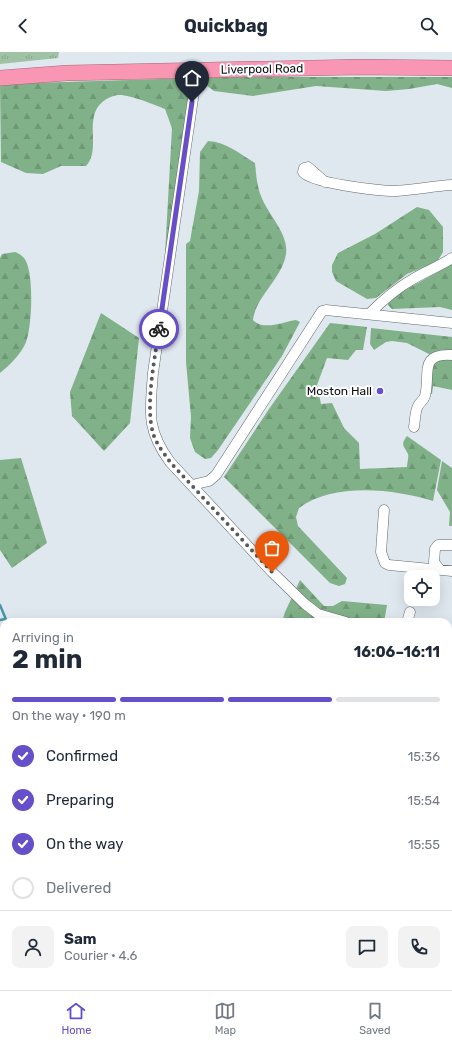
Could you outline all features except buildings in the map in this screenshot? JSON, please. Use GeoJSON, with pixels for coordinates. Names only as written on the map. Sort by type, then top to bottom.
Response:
{"type":"FeatureCollection","features":[{"type":"Feature","properties":{"kind":"highway","name":"Liverpool Road"},"geometry":{"type":"LineString","coordinates":[[0,78],[67,73],[452,68]]}},
{"type":"Feature","properties":{"kind":"street"},"geometry":{"type":"LineString","coordinates":[[197,71],[153,373],[150,412],[153,434],[161,450],[272,572],[305,604],[318,614],[332,618]]}},
{"type":"Feature","properties":{"kind":"street"},"geometry":{"type":"LineString","coordinates":[[325,182],[390,191],[452,185]]}},
{"type":"Feature","properties":{"kind":"street"},"geometry":{"type":"LineString","coordinates":[[369,314],[383,301],[413,279],[452,258]]}},
{"type":"Feature","properties":{"kind":"street"},"geometry":{"type":"LineString","coordinates":[[192,485],[209,481],[216,475],[322,311],[326,310],[452,323]]}},
{"type":"Feature","properties":{"kind":"street"},"geometry":{"type":"LineString","coordinates":[[414,427],[417,406],[425,398],[428,379],[427,365],[431,359],[445,355],[452,355]]}},
{"type":"Feature","properties":{"kind":"street"},"geometry":{"type":"LineString","coordinates":[[384,510],[381,552],[385,563],[389,565],[452,571]]}},
{"type":"Feature","properties":{"kind":"street"},"geometry":{"type":"LineString","coordinates":[[440,570],[434,562],[435,549],[438,545],[452,545]]}},
{"type":"Feature","properties":{"kind":"street"},"geometry":{"type":"LineString","coordinates":[[408,618],[410,612]]}},
{"type":"Feature","properties":{"kind":"green space"},"geometry":{"type":"Polygon","coordinates":[[[0,52],[59,52],[58,58],[0,64],[0,52]]]}},
{"type":"Feature","properties":{"kind":"green space"},"geometry":{"type":"Polygon","coordinates":[[[200,77],[452,77],[452,88],[437,84],[386,91],[316,86],[253,96],[214,91],[199,80],[200,77]]]}},
{"type":"Feature","properties":{"kind":"green space"},"geometry":{"type":"Polygon","coordinates":[[[193,78],[169,255],[165,254],[172,128],[165,109],[129,96],[118,95],[106,99],[95,112],[93,122],[92,155],[86,166],[61,166],[43,174],[26,173],[1,162],[0,84],[193,78]]]}},
{"type":"Feature","properties":{"kind":"green space"},"geometry":{"type":"Polygon","coordinates":[[[208,141],[227,146],[255,163],[261,196],[284,239],[286,254],[284,263],[259,303],[253,320],[262,325],[279,324],[296,320],[300,322],[282,356],[218,450],[211,458],[205,459],[195,452],[190,438],[191,417],[186,362],[186,244],[190,241],[199,191],[200,152],[208,141]]]}},
{"type":"Feature","properties":{"kind":"green space"},"geometry":{"type":"Polygon","coordinates":[[[417,207],[429,210],[443,227],[443,252],[437,262],[407,274],[376,298],[367,299],[336,281],[332,272],[332,265],[338,253],[375,234],[417,207]]]}},
{"type":"Feature","properties":{"kind":"green space"},"geometry":{"type":"Polygon","coordinates":[[[15,252],[23,257],[27,263],[31,285],[30,324],[26,342],[22,350],[0,373],[0,258],[2,254],[15,252]]]}},
{"type":"Feature","properties":{"kind":"green space"},"geometry":{"type":"Polygon","coordinates":[[[452,261],[452,310],[440,307],[392,309],[388,305],[388,300],[439,271],[452,261]]]}},
{"type":"Feature","properties":{"kind":"green space"},"geometry":{"type":"Polygon","coordinates":[[[101,313],[139,338],[130,423],[104,451],[72,416],[70,392],[101,313]]]}},
{"type":"Feature","properties":{"kind":"green space"},"geometry":{"type":"Polygon","coordinates":[[[330,323],[367,327],[363,350],[356,350],[348,360],[327,358],[317,385],[321,404],[332,403],[344,428],[359,443],[360,469],[407,467],[408,454],[403,444],[407,436],[441,460],[433,501],[401,493],[364,490],[329,494],[313,500],[299,508],[296,517],[298,526],[347,578],[345,584],[339,586],[330,583],[224,477],[269,409],[330,323]]]}},
{"type":"Feature","properties":{"kind":"green space"},"geometry":{"type":"Polygon","coordinates":[[[371,328],[452,337],[452,351],[429,354],[407,343],[392,341],[386,342],[374,350],[370,344],[371,328]]]}},
{"type":"Feature","properties":{"kind":"green space"},"geometry":{"type":"Polygon","coordinates":[[[452,358],[452,390],[433,386],[432,394],[430,394],[432,366],[435,361],[452,358]]]}},
{"type":"Feature","properties":{"kind":"green space"},"geometry":{"type":"Polygon","coordinates":[[[21,458],[47,543],[12,568],[0,550],[0,460],[21,458]]]}},
{"type":"Feature","properties":{"kind":"green space"},"geometry":{"type":"Polygon","coordinates":[[[442,461],[452,468],[452,526],[449,526],[450,512],[437,490],[442,461]]]}},
{"type":"Feature","properties":{"kind":"green space"},"geometry":{"type":"Polygon","coordinates":[[[300,580],[324,606],[333,606],[342,601],[387,605],[385,618],[283,618],[300,580]]]}},
{"type":"Feature","properties":{"kind":"waterway"},"geometry":{"type":"LineString","coordinates":[[0,605],[5,618]]}},
{"type":"Feature","properties":{"kind":"way so far"},"geometry":{"type":"LineString","coordinates":[[159,329],[153,373],[150,412],[153,434],[161,450],[170,462],[272,572]]}},
{"type":"Feature","properties":{"kind":"place","name":"Moston Hall"},"geometry":{"type":"Point","coordinates":[380,391]}},
{"type":"Feature","properties":{"kind":"route"},"geometry":{"type":"LineString","coordinates":[[159,329],[192,102]]}}]}
